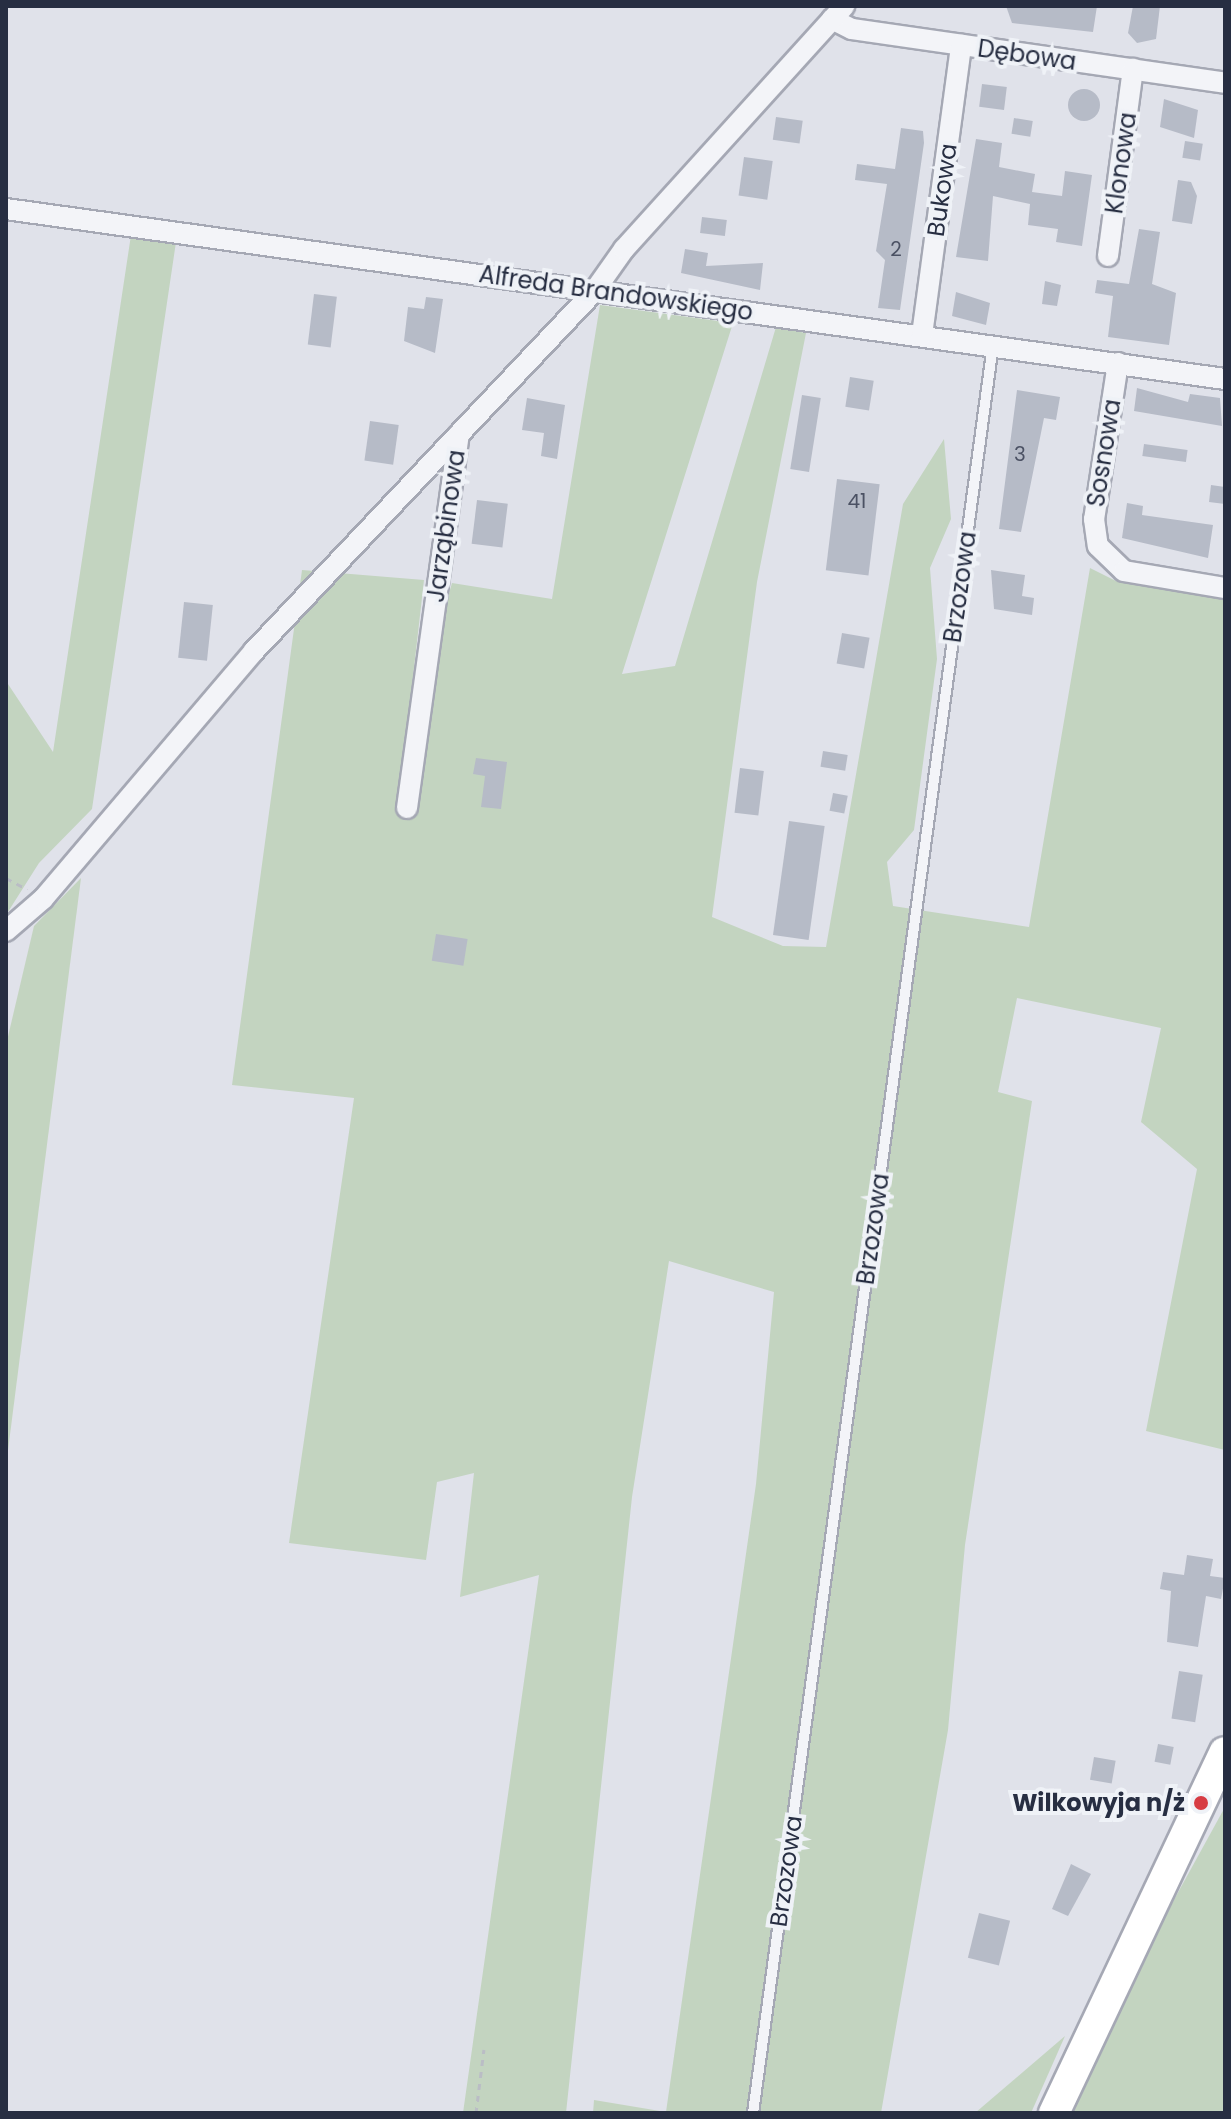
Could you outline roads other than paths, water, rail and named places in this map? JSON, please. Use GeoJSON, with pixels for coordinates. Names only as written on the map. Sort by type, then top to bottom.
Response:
{"type":"FeatureCollection","features":[{"type":"Feature","properties":{"kind":"street","name":"Dębowa"},"geometry":{"type":"LineString","coordinates":[[838,13],[961,45],[1225,83]]}},
{"type":"Feature","properties":{"kind":"street","name":"Jarząbinowa"},"geometry":{"type":"LineString","coordinates":[[407,808],[459,435],[595,290],[624,249],[838,13]]}},
{"type":"Feature","properties":{"kind":"street","name":"Bukowa"},"geometry":{"type":"LineString","coordinates":[[922,335],[961,45]]}},
{"type":"Feature","properties":{"kind":"street","name":"Klonowa"},"geometry":{"type":"LineString","coordinates":[[1108,256],[1133,69]]}},
{"type":"Feature","properties":{"kind":"street","name":"Alfreda Brandowskiego"},"geometry":{"type":"LineString","coordinates":[[6,209],[1225,379]]}},
{"type":"Feature","properties":{"kind":"street","name":"Sosnowa"},"geometry":{"type":"LineString","coordinates":[[1118,363],[1094,519],[1098,546],[1124,571],[1225,588]]}},
{"type":"Feature","properties":{"kind":"street"},"geometry":{"type":"LineString","coordinates":[[6,931],[459,435]]}},
{"type":"Feature","properties":{"kind":"street"},"geometry":{"type":"LineString","coordinates":[[1054,2113],[1225,1752]]}},
{"type":"Feature","properties":{"kind":"lane","name":"Brzozowa"},"geometry":{"type":"LineString","coordinates":[[753,2113],[993,345]]}},
{"type":"Feature","properties":{"kind":"place","name":"Wilkowyja n/ż"},"geometry":{"type":"Point","coordinates":[1201,1803]}}]}
